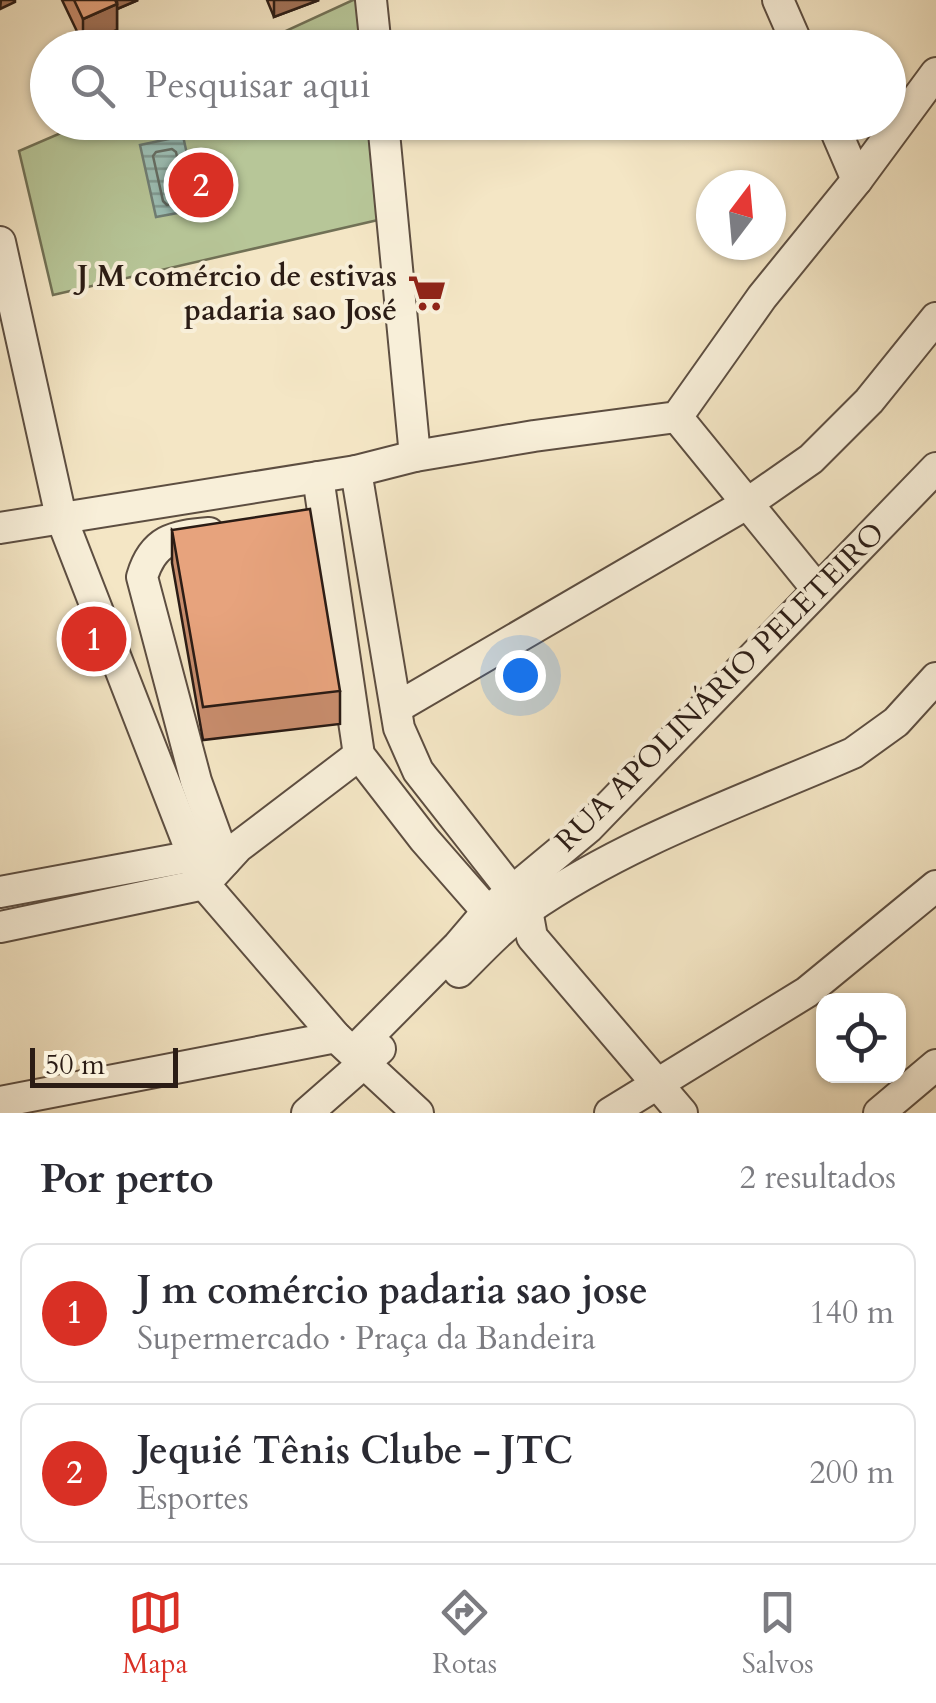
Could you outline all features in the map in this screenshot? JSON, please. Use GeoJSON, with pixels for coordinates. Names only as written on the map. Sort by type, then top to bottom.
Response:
{"type":"FeatureCollection","features":[{"type":"Feature","properties":{"kind":"street"},"geometry":{"type":"LineString","coordinates":[[371,0],[374,30]]}},
{"type":"Feature","properties":{"kind":"street"},"geometry":{"type":"LineString","coordinates":[[778,0],[791,30]]}},
{"type":"Feature","properties":{"kind":"street"},"geometry":{"type":"LineString","coordinates":[[906,114],[936,73]]}},
{"type":"Feature","properties":{"kind":"street"},"geometry":{"type":"LineString","coordinates":[[385,140],[415,456]]}},
{"type":"Feature","properties":{"kind":"street"},"geometry":{"type":"LineString","coordinates":[[840,140],[857,180]]}},
{"type":"Feature","properties":{"kind":"street"},"geometry":{"type":"LineString","coordinates":[[0,528],[356,471],[415,456],[534,436],[676,417],[762,296],[887,140]]}},
{"type":"Feature","properties":{"kind":"street"},"geometry":{"type":"LineString","coordinates":[[0,242],[61,518],[216,860],[352,1051],[418,1113]]}},
{"type":"Feature","properties":{"kind":"street"},"geometry":{"type":"LineString","coordinates":[[396,708],[748,503],[811,459],[869,401],[936,318]]}},
{"type":"Feature","properties":{"kind":"street"},"geometry":{"type":"LineString","coordinates":[[676,417],[817,589]]}},
{"type":"Feature","properties":{"kind":"street","name":"RUA APOLINÁRIO PELETEIRO"},"geometry":{"type":"LineString","coordinates":[[352,1051],[512,915],[588,828],[936,468]]}},
{"type":"Feature","properties":{"kind":"street"},"geometry":{"type":"LineString","coordinates":[[356,471],[406,749],[512,915],[682,1113]]}},
{"type":"Feature","properties":{"kind":"street"},"geometry":{"type":"LineString","coordinates":[[318,477],[359,754],[424,839],[512,915]]}},
{"type":"Feature","properties":{"kind":"street"},"geometry":{"type":"LineString","coordinates":[[291,524],[326,521]]}},
{"type":"Feature","properties":{"kind":"street"},"geometry":{"type":"LineString","coordinates":[[216,860],[142,577],[147,560],[158,545],[187,535],[239,530]]}},
{"type":"Feature","properties":{"kind":"street"},"geometry":{"type":"LineString","coordinates":[[512,915],[662,835],[852,753],[896,722],[936,678]]}},
{"type":"Feature","properties":{"kind":"street"},"geometry":{"type":"LineString","coordinates":[[0,927],[216,860],[359,754]]}},
{"type":"Feature","properties":{"kind":"street"},"geometry":{"type":"LineString","coordinates":[[588,828],[616,858]]}},
{"type":"Feature","properties":{"kind":"street"},"geometry":{"type":"LineString","coordinates":[[0,892],[216,860]]}},
{"type":"Feature","properties":{"kind":"street"},"geometry":{"type":"LineString","coordinates":[[610,1113],[806,992],[924,911],[936,886]]}},
{"type":"Feature","properties":{"kind":"street","name":"RUA APOLINÁRIO PELETEIRO"},"geometry":{"type":"LineString","coordinates":[[352,1051],[458,946],[512,915]]}},
{"type":"Feature","properties":{"kind":"street"},"geometry":{"type":"LineString","coordinates":[[0,1102],[352,1051]]}},
{"type":"Feature","properties":{"kind":"street"},"geometry":{"type":"LineString","coordinates":[[307,1113],[352,1051]]}},
{"type":"Feature","properties":{"kind":"street"},"geometry":{"type":"LineString","coordinates":[[878,1113],[933,1074]]}},
{"type":"Feature","properties":{"kind":"green space"},"geometry":{"type":"Polygon","coordinates":[[[353,0],[358,0],[361,30],[288,30],[353,0]]]}},
{"type":"Feature","properties":{"kind":"green space"},"geometry":{"type":"Polygon","coordinates":[[[45,140],[371,140],[378,220],[53,295],[19,151],[45,140]]]}},
{"type":"Feature","properties":{"kind":"water"},"geometry":{"type":"Polygon","coordinates":[[[184,140],[199,209],[156,217],[140,145],[184,140]]]}},
{"type":"Feature","properties":{"kind":"building"},"geometry":{"type":"Polygon","coordinates":[[[74,0],[115,0],[117,4],[83,19],[74,0]]]}},
{"type":"Feature","properties":{"kind":"building"},"geometry":{"type":"Polygon","coordinates":[[[310,509],[340,691],[203,707],[172,530],[310,509]]]}},
{"type":"Feature","properties":{"kind":"place","name":"Jequié Tênis Clube - JTC"},"geometry":{"type":"Point","coordinates":[201,185]}},
{"type":"Feature","properties":{"kind":"place","name":"J M comércio de estivas padaria sao José"},"geometry":{"type":"Point","coordinates":[427,293]}},
{"type":"Feature","properties":{"kind":"place","name":"J m comércio padaria sao jose"},"geometry":{"type":"Point","coordinates":[94,639]}}]}
